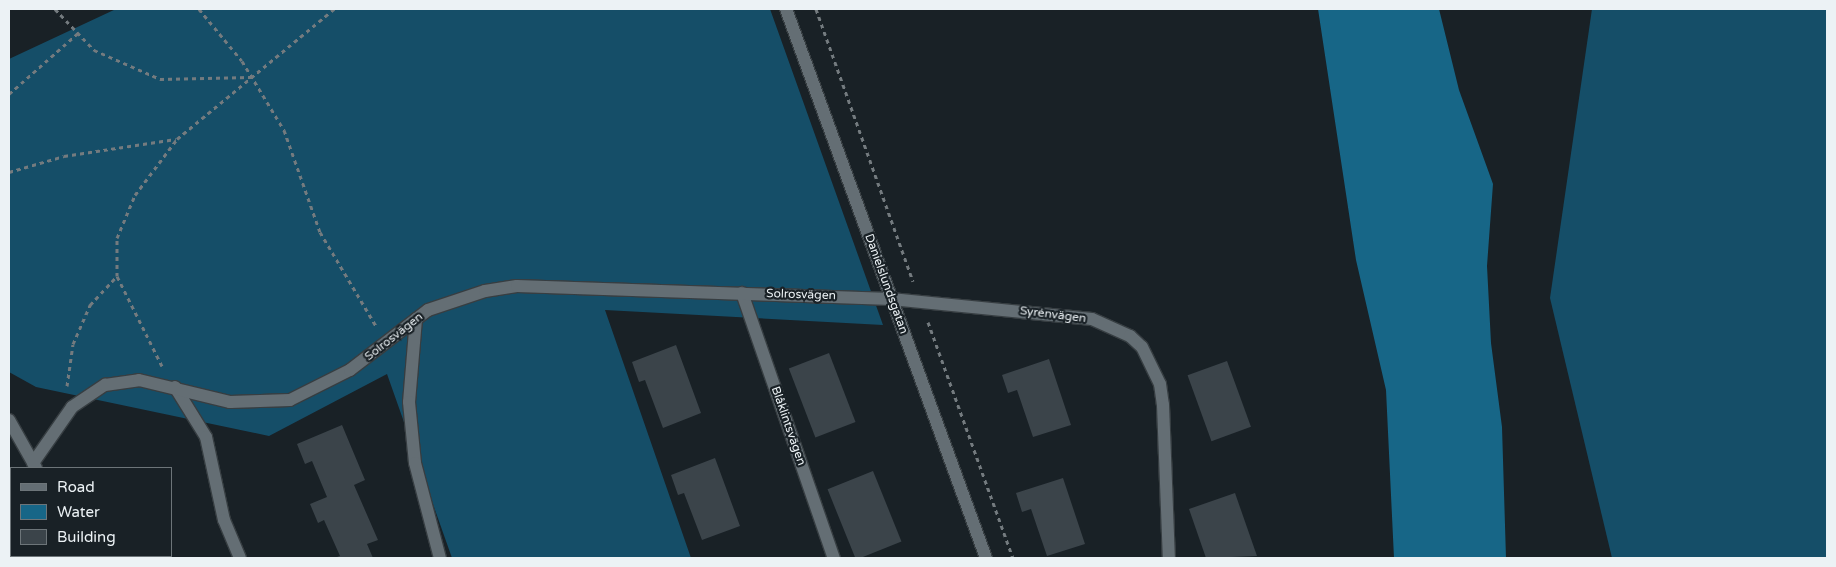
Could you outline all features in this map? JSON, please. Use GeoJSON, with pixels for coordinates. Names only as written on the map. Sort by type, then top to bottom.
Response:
{"type":"FeatureCollection","features":[{"type":"Feature","properties":{"kind":"street","name":"Danielslundsgatan"},"geometry":{"type":"LineString","coordinates":[[786,9],[986,558]]}},
{"type":"Feature","properties":{"kind":"street","name":"Solrosvägen"},"geometry":{"type":"LineString","coordinates":[[34,466],[63,417],[90,392],[119,380],[176,387],[230,402],[290,400],[319,390],[387,344],[416,319],[454,299],[517,286],[891,299]]}},
{"type":"Feature","properties":{"kind":"street","name":"Blåklintsvägen"},"geometry":{"type":"LineString","coordinates":[[742,293],[834,558]]}},
{"type":"Feature","properties":{"kind":"street","name":"Syrénvägen"},"geometry":{"type":"LineString","coordinates":[[891,299],[1092,319],[1130,336],[1142,347],[1160,384],[1163,405],[1169,558]]}},
{"type":"Feature","properties":{"kind":"street"},"geometry":{"type":"LineString","coordinates":[[416,319],[409,402],[415,463],[440,558]]}},
{"type":"Feature","properties":{"kind":"street"},"geometry":{"type":"LineString","coordinates":[[176,387],[206,437],[224,520],[240,558]]}},
{"type":"Feature","properties":{"kind":"street"},"geometry":{"type":"LineString","coordinates":[[9,420],[34,466]]}},
{"type":"Feature","properties":{"kind":"path"},"geometry":{"type":"LineString","coordinates":[[55,9],[94,50],[160,79],[252,77]]}},
{"type":"Feature","properties":{"kind":"path"},"geometry":{"type":"LineString","coordinates":[[199,9],[252,77],[284,130],[320,232],[387,344]]}},
{"type":"Feature","properties":{"kind":"path"},"geometry":{"type":"LineString","coordinates":[[176,387],[147,343],[117,276],[117,238],[135,195],[177,139],[334,9]]}},
{"type":"Feature","properties":{"kind":"path"},"geometry":{"type":"LineString","coordinates":[[9,94],[78,33]]}},
{"type":"Feature","properties":{"kind":"path"},"geometry":{"type":"LineString","coordinates":[[9,172],[64,156],[177,139]]}},
{"type":"Feature","properties":{"kind":"path"},"geometry":{"type":"LineString","coordinates":[[63,417],[73,344],[90,305],[117,276]]}},
{"type":"Feature","properties":{"kind":"shaded area"},"geometry":{"type":"Polygon","coordinates":[[[116,9],[770,9],[883,325],[605,310],[691,558],[452,558],[387,374],[269,436],[36,387],[9,372],[9,59],[116,9]]]}},
{"type":"Feature","properties":{"kind":"shaded area"},"geometry":{"type":"Polygon","coordinates":[[[1592,9],[1827,9],[1827,558],[1612,558],[1550,298],[1592,9]]]}},
{"type":"Feature","properties":{"kind":"water"},"geometry":{"type":"Polygon","coordinates":[[[1318,9],[1439,9],[1459,90],[1493,184],[1487,266],[1491,343],[1502,427],[1506,558],[1394,558],[1386,390],[1356,260],[1318,9]]]}},
{"type":"Feature","properties":{"kind":"building"},"geometry":{"type":"Polygon","coordinates":[[[676,345],[701,413],[663,428],[645,380],[639,382],[632,362],[676,345]]]}},
{"type":"Feature","properties":{"kind":"building"},"geometry":{"type":"Polygon","coordinates":[[[829,353],[856,422],[815,437],[789,368],[829,353]]]}},
{"type":"Feature","properties":{"kind":"building"},"geometry":{"type":"Polygon","coordinates":[[[1049,359],[1071,425],[1033,437],[1017,390],[1008,393],[1002,375],[1049,359]]]}},
{"type":"Feature","properties":{"kind":"building"},"geometry":{"type":"Polygon","coordinates":[[[1227,361],[1251,427],[1211,441],[1188,375],[1227,361]]]}},
{"type":"Feature","properties":{"kind":"building"},"geometry":{"type":"Polygon","coordinates":[[[342,425],[365,480],[354,485],[378,540],[367,544],[373,558],[334,558],[340,556],[324,520],[318,523],[310,504],[327,497],[312,461],[305,464],[297,444],[342,425]]]}},
{"type":"Feature","properties":{"kind":"building"},"geometry":{"type":"Polygon","coordinates":[[[715,458],[740,526],[702,540],[684,493],[678,495],[671,475],[715,458]]]}},
{"type":"Feature","properties":{"kind":"building"},"geometry":{"type":"Polygon","coordinates":[[[873,471],[901,541],[861,558],[855,558],[828,489],[873,471]]]}},
{"type":"Feature","properties":{"kind":"building"},"geometry":{"type":"Polygon","coordinates":[[[1063,478],[1085,544],[1047,556],[1031,509],[1022,512],[1016,493],[1063,478]]]}},
{"type":"Feature","properties":{"kind":"building"},"geometry":{"type":"Polygon","coordinates":[[[1235,493],[1257,556],[1206,558],[1189,509],[1235,493]]]}},
{"type":"Feature","properties":{"kind":"building"},"geometry":{"type":"Polygon","coordinates":[[[108,557],[147,557],[147,558],[108,557]]]}}]}
